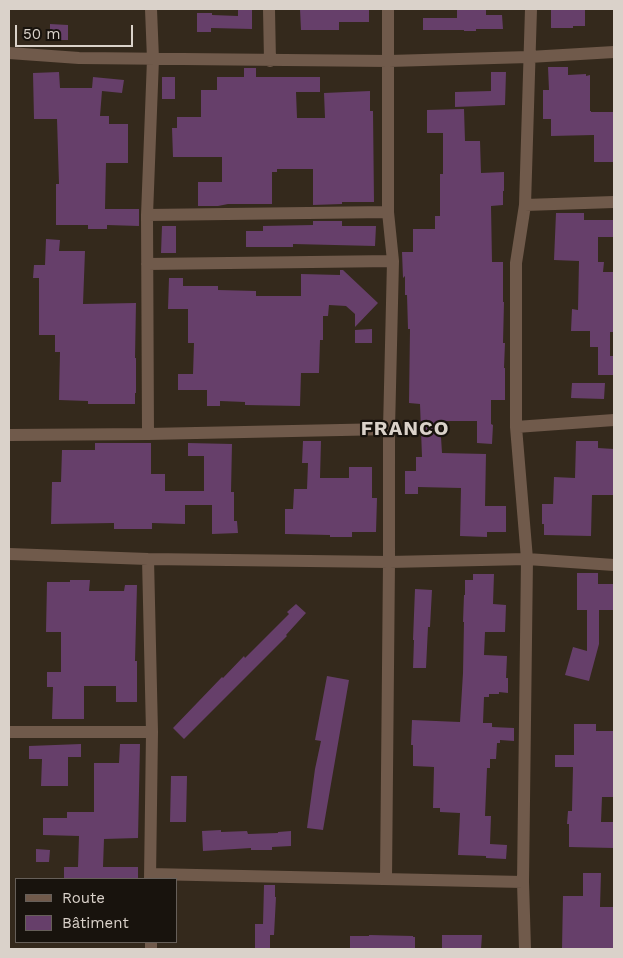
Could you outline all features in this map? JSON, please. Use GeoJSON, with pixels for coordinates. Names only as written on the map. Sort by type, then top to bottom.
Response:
{"type":"FeatureCollection","features":[{"type":"Feature","properties":{"kind":"street"},"geometry":{"type":"LineString","coordinates":[[148,434],[147,215],[153,59],[151,9]]}},
{"type":"Feature","properties":{"kind":"street"},"geometry":{"type":"LineString","coordinates":[[269,9],[270,61]]}},
{"type":"Feature","properties":{"kind":"street"},"geometry":{"type":"LineString","coordinates":[[386,879],[390,562],[389,429],[394,261],[388,212],[388,9]]}},
{"type":"Feature","properties":{"kind":"street"},"geometry":{"type":"LineString","coordinates":[[525,949],[523,882],[527,559],[516,427],[516,263],[525,206],[531,9]]}},
{"type":"Feature","properties":{"kind":"street"},"geometry":{"type":"LineString","coordinates":[[9,53],[79,58],[389,61],[530,57],[614,52]]}},
{"type":"Feature","properties":{"kind":"street"},"geometry":{"type":"LineString","coordinates":[[525,206],[614,202]]}},
{"type":"Feature","properties":{"kind":"street"},"geometry":{"type":"LineString","coordinates":[[147,215],[388,212]]}},
{"type":"Feature","properties":{"kind":"street"},"geometry":{"type":"LineString","coordinates":[[147,264],[394,261]]}},
{"type":"Feature","properties":{"kind":"street"},"geometry":{"type":"LineString","coordinates":[[516,427],[614,420]]}},
{"type":"Feature","properties":{"kind":"street"},"geometry":{"type":"LineString","coordinates":[[9,435],[389,429]]}},
{"type":"Feature","properties":{"kind":"street"},"geometry":{"type":"LineString","coordinates":[[9,554],[148,559],[390,562],[527,559],[614,565]]}},
{"type":"Feature","properties":{"kind":"street"},"geometry":{"type":"LineString","coordinates":[[148,559],[152,732],[150,877],[523,882]]}},
{"type":"Feature","properties":{"kind":"street"},"geometry":{"type":"LineString","coordinates":[[9,732],[152,732]]}},
{"type":"Feature","properties":{"kind":"building"},"geometry":{"type":"Polygon","coordinates":[[[238,9],[252,9],[252,29],[211,28],[211,32],[197,32],[197,13],[238,16],[238,9]]]}},
{"type":"Feature","properties":{"kind":"building"},"geometry":{"type":"Polygon","coordinates":[[[300,9],[369,9],[369,22],[339,22],[339,30],[301,30],[300,9]]]}},
{"type":"Feature","properties":{"kind":"building"},"geometry":{"type":"Polygon","coordinates":[[[457,9],[486,9],[486,15],[502,15],[503,29],[476,29],[476,31],[423,30],[423,18],[457,18],[457,9]]]}},
{"type":"Feature","properties":{"kind":"building"},"geometry":{"type":"Polygon","coordinates":[[[585,9],[585,26],[551,28],[551,10],[585,9]]]}},
{"type":"Feature","properties":{"kind":"building"},"geometry":{"type":"Polygon","coordinates":[[[50,24],[68,25],[68,40],[50,40],[50,24]]]}},
{"type":"Feature","properties":{"kind":"building"},"geometry":{"type":"Polygon","coordinates":[[[548,67],[568,67],[568,75],[590,75],[590,111],[614,112],[614,162],[594,162],[594,135],[551,136],[551,119],[543,119],[543,90],[549,90],[548,67]]]}},
{"type":"Feature","properties":{"kind":"building"},"geometry":{"type":"Polygon","coordinates":[[[244,68],[256,68],[256,77],[320,77],[320,92],[296,92],[297,118],[325,118],[324,93],[370,91],[370,111],[373,111],[374,202],[342,202],[342,204],[313,205],[313,169],[277,169],[277,172],[272,172],[272,204],[198,206],[198,182],[222,182],[222,157],[173,157],[172,128],[177,128],[177,117],[201,117],[201,90],[217,90],[217,77],[244,77],[244,68]]]}},
{"type":"Feature","properties":{"kind":"building"},"geometry":{"type":"Polygon","coordinates":[[[59,72],[60,88],[92,88],[93,77],[124,80],[122,93],[102,91],[100,116],[109,116],[109,124],[128,124],[128,163],[106,163],[105,209],[139,209],[139,226],[107,225],[107,229],[88,229],[88,225],[56,225],[56,184],[59,184],[57,119],[34,119],[33,73],[59,72]]]}},
{"type":"Feature","properties":{"kind":"building"},"geometry":{"type":"Polygon","coordinates":[[[491,72],[506,72],[505,105],[455,107],[455,92],[491,91],[491,72]]]}},
{"type":"Feature","properties":{"kind":"building"},"geometry":{"type":"Polygon","coordinates":[[[162,77],[175,77],[175,99],[162,99],[162,77]]]}},
{"type":"Feature","properties":{"kind":"building"},"geometry":{"type":"Polygon","coordinates":[[[464,109],[465,141],[480,141],[481,173],[504,172],[503,205],[491,206],[492,262],[503,262],[505,400],[491,400],[492,444],[477,443],[477,421],[440,421],[442,453],[486,454],[485,506],[506,506],[506,532],[487,532],[487,537],[460,536],[461,488],[418,487],[418,494],[405,494],[405,471],[416,471],[416,457],[422,457],[420,404],[409,403],[410,329],[408,329],[407,295],[405,295],[405,276],[403,278],[402,252],[413,252],[413,229],[435,229],[435,216],[440,216],[440,174],[443,174],[443,133],[427,133],[427,110],[464,109]]]}},
{"type":"Feature","properties":{"kind":"building"},"geometry":{"type":"Polygon","coordinates":[[[556,213],[584,213],[584,220],[614,220],[614,237],[598,237],[598,262],[604,262],[603,272],[614,272],[614,332],[610,332],[610,356],[614,356],[614,375],[598,375],[598,347],[590,347],[590,331],[571,331],[572,309],[578,310],[579,261],[554,260],[556,213]]]}},
{"type":"Feature","properties":{"kind":"building"},"geometry":{"type":"Polygon","coordinates":[[[313,221],[342,221],[342,226],[376,226],[375,246],[293,244],[293,247],[246,247],[246,231],[263,231],[263,226],[313,225],[313,221]]]}},
{"type":"Feature","properties":{"kind":"building"},"geometry":{"type":"Polygon","coordinates":[[[162,226],[176,226],[176,253],[161,253],[162,226]]]}},
{"type":"Feature","properties":{"kind":"building"},"geometry":{"type":"Polygon","coordinates":[[[46,239],[60,240],[59,251],[85,251],[83,304],[136,303],[135,404],[88,404],[88,401],[59,400],[60,352],[55,352],[55,335],[39,335],[39,278],[33,278],[34,265],[45,265],[46,239]]]}},
{"type":"Feature","properties":{"kind":"building"},"geometry":{"type":"Polygon","coordinates":[[[340,270],[343,270],[378,303],[355,327],[355,314],[346,306],[329,305],[328,316],[323,316],[323,340],[320,340],[319,373],[301,373],[300,406],[245,405],[245,402],[220,401],[220,406],[207,406],[207,390],[178,390],[178,374],[193,374],[194,343],[188,343],[188,309],[168,309],[169,278],[183,278],[183,286],[218,286],[218,290],[256,291],[256,296],[301,296],[301,274],[340,275],[340,270]]]}},
{"type":"Feature","properties":{"kind":"building"},"geometry":{"type":"Polygon","coordinates":[[[372,329],[372,343],[355,343],[355,330],[372,329]]]}},
{"type":"Feature","properties":{"kind":"building"},"geometry":{"type":"Polygon","coordinates":[[[572,383],[605,383],[604,399],[571,398],[572,383]]]}},
{"type":"Feature","properties":{"kind":"building"},"geometry":{"type":"Polygon","coordinates":[[[303,441],[321,441],[320,478],[349,478],[349,467],[372,467],[372,498],[377,498],[376,532],[352,532],[352,537],[285,534],[285,509],[293,509],[294,489],[307,489],[308,463],[302,463],[303,441]]]}},
{"type":"Feature","properties":{"kind":"building"},"geometry":{"type":"Polygon","coordinates":[[[576,441],[598,441],[598,448],[614,449],[614,495],[592,495],[591,536],[544,535],[542,504],[553,504],[554,477],[575,478],[576,441]]]}},
{"type":"Feature","properties":{"kind":"building"},"geometry":{"type":"Polygon","coordinates":[[[95,443],[151,443],[151,474],[165,474],[165,491],[204,491],[204,456],[188,456],[188,443],[232,444],[231,492],[234,492],[234,521],[237,521],[238,533],[212,534],[212,505],[185,505],[185,524],[152,523],[152,529],[114,529],[114,523],[51,524],[52,482],[61,482],[62,450],[95,450],[95,443]]]}},
{"type":"Feature","properties":{"kind":"building"},"geometry":{"type":"Polygon","coordinates":[[[577,573],[598,573],[598,584],[614,584],[614,610],[599,610],[599,644],[589,681],[565,675],[573,647],[587,651],[587,610],[577,610],[577,573]]]}},
{"type":"Feature","properties":{"kind":"building"},"geometry":{"type":"Polygon","coordinates":[[[473,574],[494,574],[493,604],[506,605],[505,632],[485,632],[484,655],[507,656],[506,678],[508,678],[508,693],[499,692],[499,694],[489,694],[489,697],[484,697],[483,723],[492,723],[492,727],[514,728],[514,741],[500,740],[500,743],[497,743],[496,759],[490,759],[490,768],[487,768],[485,816],[491,816],[490,844],[507,845],[506,859],[458,855],[460,813],[440,812],[440,808],[433,808],[434,767],[413,766],[413,745],[411,745],[412,720],[460,722],[465,580],[473,580],[473,574]]]}},
{"type":"Feature","properties":{"kind":"building"},"geometry":{"type":"Polygon","coordinates":[[[70,580],[90,580],[89,591],[124,591],[125,585],[137,585],[135,661],[137,661],[137,702],[116,702],[116,686],[84,686],[84,719],[52,719],[53,687],[47,687],[47,672],[61,672],[61,632],[46,632],[47,582],[70,582],[70,580]]]}},
{"type":"Feature","properties":{"kind":"building"},"geometry":{"type":"Polygon","coordinates":[[[415,589],[432,590],[426,668],[413,668],[415,589]]]}},
{"type":"Feature","properties":{"kind":"building"},"geometry":{"type":"Polygon","coordinates":[[[296,604],[306,613],[287,636],[184,739],[173,728],[222,677],[244,656],[245,658],[289,614],[287,612],[296,604]]]}},
{"type":"Feature","properties":{"kind":"building"},"geometry":{"type":"Polygon","coordinates":[[[327,676],[349,680],[323,830],[307,828],[321,741],[315,740],[327,676]]]}},
{"type":"Feature","properties":{"kind":"building"},"geometry":{"type":"Polygon","coordinates":[[[574,724],[596,724],[596,731],[614,731],[614,797],[602,797],[601,822],[614,822],[614,848],[569,847],[569,824],[567,824],[568,811],[572,811],[573,767],[555,767],[555,755],[574,755],[574,724]]]}},
{"type":"Feature","properties":{"kind":"building"},"geometry":{"type":"Polygon","coordinates":[[[81,744],[81,757],[68,757],[68,786],[41,786],[42,759],[29,759],[29,746],[81,744]]]}},
{"type":"Feature","properties":{"kind":"building"},"geometry":{"type":"Polygon","coordinates":[[[120,744],[140,744],[138,838],[104,839],[103,867],[138,867],[138,878],[64,878],[64,867],[78,867],[79,836],[43,835],[43,818],[67,818],[67,812],[94,812],[94,763],[119,763],[120,744]]]}},
{"type":"Feature","properties":{"kind":"building"},"geometry":{"type":"Polygon","coordinates":[[[171,776],[187,776],[186,822],[170,822],[171,776]]]}},
{"type":"Feature","properties":{"kind":"building"},"geometry":{"type":"Polygon","coordinates":[[[221,830],[221,832],[247,831],[248,834],[291,831],[291,846],[272,847],[272,850],[251,850],[251,848],[203,851],[202,831],[221,830]]]}},
{"type":"Feature","properties":{"kind":"building"},"geometry":{"type":"Polygon","coordinates":[[[36,849],[50,850],[49,862],[36,862],[36,849]]]}},
{"type":"Feature","properties":{"kind":"building"},"geometry":{"type":"Polygon","coordinates":[[[583,873],[601,873],[600,907],[614,907],[614,949],[562,949],[563,896],[583,896],[583,873]]]}},
{"type":"Feature","properties":{"kind":"building"},"geometry":{"type":"Polygon","coordinates":[[[264,885],[275,885],[274,935],[270,935],[270,949],[255,949],[255,924],[263,924],[264,885]]]}},
{"type":"Feature","properties":{"kind":"building"},"geometry":{"type":"Polygon","coordinates":[[[442,935],[482,935],[481,949],[442,949],[442,935]]]}},
{"type":"Feature","properties":{"kind":"building"},"geometry":{"type":"Polygon","coordinates":[[[350,936],[413,936],[415,937],[415,949],[350,948],[350,936]]]}},
{"type":"Feature","properties":{"kind":"district","name":"FRANCO"},"geometry":{"type":"Point","coordinates":[405,429]}}]}
